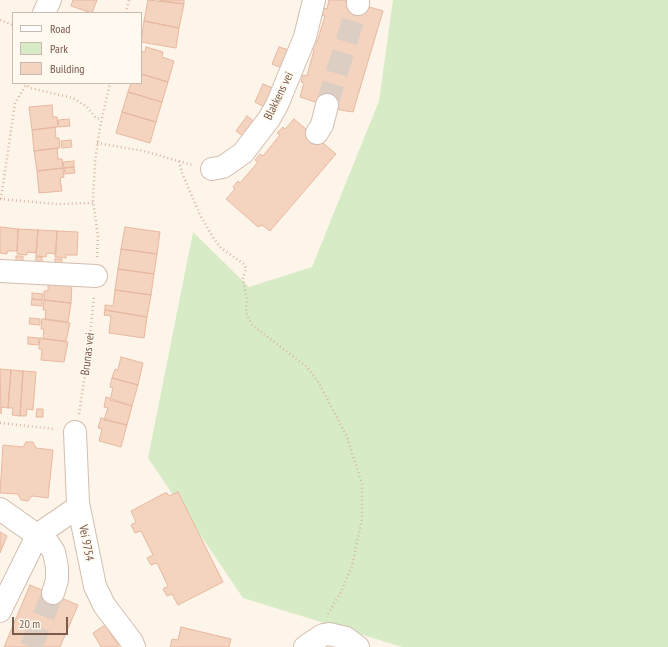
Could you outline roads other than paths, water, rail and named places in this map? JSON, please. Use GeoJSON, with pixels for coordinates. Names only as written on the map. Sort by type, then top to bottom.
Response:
{"type":"FeatureCollection","features":[{"type":"Feature","properties":{"kind":"lane"},"geometry":{"type":"LineString","coordinates":[[44,12],[50,0]]}},
{"type":"Feature","properties":{"kind":"lane","name":"Blakkens vei"},"geometry":{"type":"LineString","coordinates":[[212,169],[223,166],[243,153],[269,119],[277,105],[305,37],[314,0]]}},
{"type":"Feature","properties":{"kind":"lane"},"geometry":{"type":"LineString","coordinates":[[317,133],[322,125],[327,105]]}},
{"type":"Feature","properties":{"kind":"lane"},"geometry":{"type":"LineString","coordinates":[[0,270],[96,276]]}},
{"type":"Feature","properties":{"kind":"lane","name":"Vei 9754"},"geometry":{"type":"LineString","coordinates":[[75,432],[78,507],[95,586],[104,605],[133,645]]}},
{"type":"Feature","properties":{"kind":"lane"},"geometry":{"type":"LineString","coordinates":[[0,609],[32,546],[39,536],[43,531],[78,507]]}},
{"type":"Feature","properties":{"kind":"lane"},"geometry":{"type":"LineString","coordinates":[[0,509],[48,543],[54,552],[57,566],[57,580],[53,593]]}},
{"type":"Feature","properties":{"kind":"lane"},"geometry":{"type":"LineString","coordinates":[[308,644],[329,634],[346,638],[358,647]]}},
{"type":"Feature","properties":{"kind":"tunnel"},"geometry":{"type":"LineString","coordinates":[[327,105],[358,4]]}},
{"type":"Feature","properties":{"kind":"tunnel"},"geometry":{"type":"LineString","coordinates":[[31,647],[53,593]]}}]}
